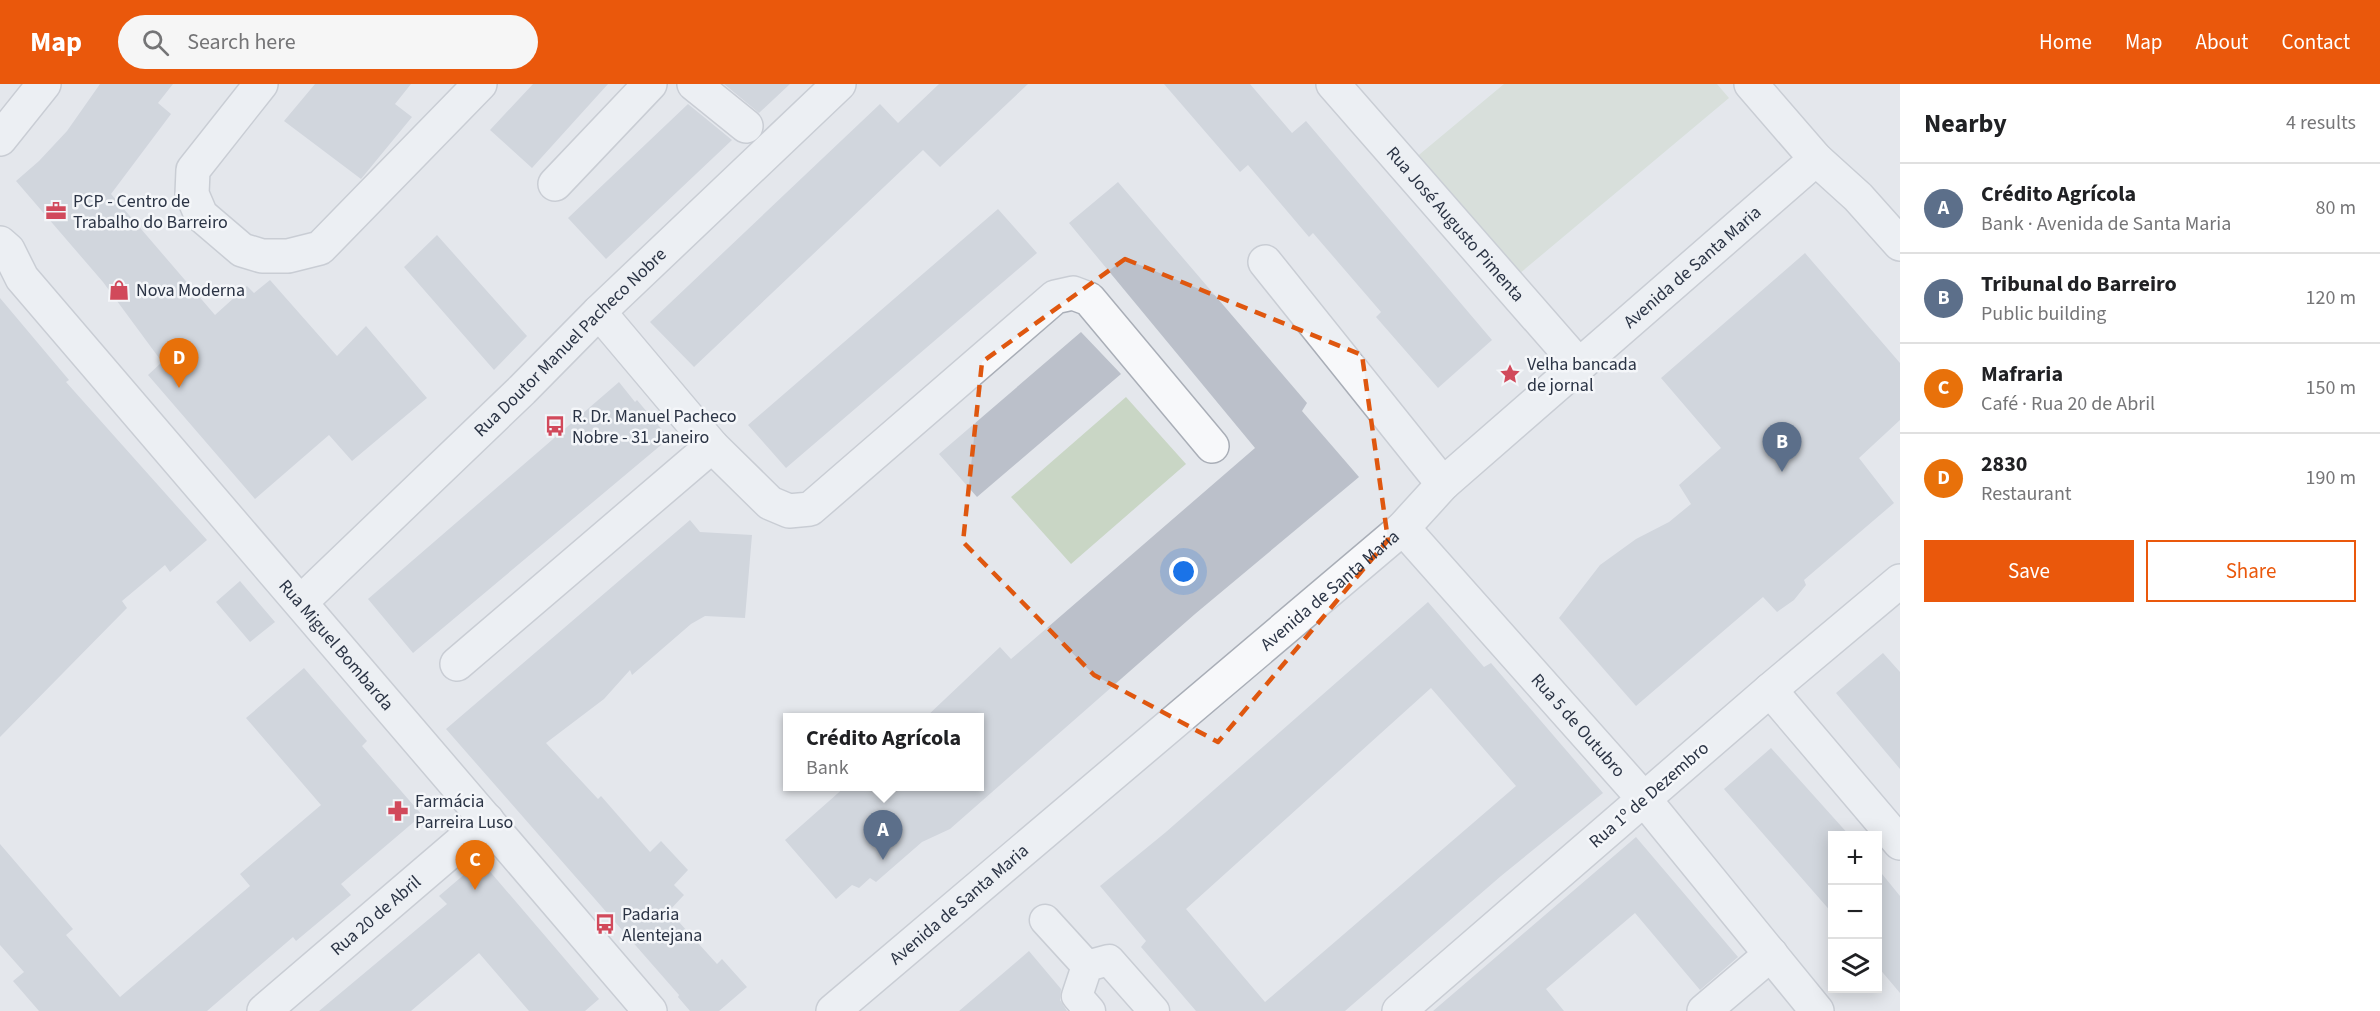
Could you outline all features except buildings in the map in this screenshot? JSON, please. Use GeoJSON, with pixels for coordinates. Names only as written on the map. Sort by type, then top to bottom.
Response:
{"type":"FeatureCollection","features":[{"type":"Feature","properties":{"kind":"street"},"geometry":{"type":"LineString","coordinates":[[0,139],[44,84]]}},
{"type":"Feature","properties":{"kind":"street"},"geometry":{"type":"LineString","coordinates":[[261,84],[193,170],[192,194],[201,215],[242,250],[262,256],[288,256],[320,248],[480,84]]}},
{"type":"Feature","properties":{"kind":"street"},"geometry":{"type":"LineString","coordinates":[[555,184],[650,84]]}},
{"type":"Feature","properties":{"kind":"street"},"geometry":{"type":"LineString","coordinates":[[694,84],[746,126]]}},
{"type":"Feature","properties":{"kind":"street","name":"Rua Doutor Manuel Pacheco Nobre"},"geometry":{"type":"LineString","coordinates":[[301,602],[522,390],[599,312],[839,84]]}},
{"type":"Feature","properties":{"kind":"street"},"geometry":{"type":"LineString","coordinates":[[1751,84],[1816,159],[1858,196],[1900,244]]}},
{"type":"Feature","properties":{"kind":"street","name":"Rua José Augusto Pimenta"},"geometry":{"type":"LineString","coordinates":[[1342,87],[1578,364]]}},
{"type":"Feature","properties":{"kind":"street","name":"Avenida de Santa Maria"},"geometry":{"type":"LineString","coordinates":[[833,1011],[1403,528],[1443,484],[1816,159]]}},
{"type":"Feature","properties":{"kind":"street","name":"Rua Miguel Bombarda"},"geometry":{"type":"LineString","coordinates":[[0,243],[8,250],[11,272],[301,602],[650,1011]]}},
{"type":"Feature","properties":{"kind":"street"},"geometry":{"type":"LineString","coordinates":[[1265,262],[1443,484]]}},
{"type":"Feature","properties":{"kind":"street"},"geometry":{"type":"LineString","coordinates":[[599,312],[712,446],[770,503],[789,511],[810,509],[1055,297],[1073,293],[1089,299],[1212,446]]}},
{"type":"Feature","properties":{"kind":"street"},"geometry":{"type":"LineString","coordinates":[[457,664],[712,446]]}},
{"type":"Feature","properties":{"kind":"street","name":"Rua 5 de Outubro"},"geometry":{"type":"LineString","coordinates":[[1403,528],[1644,799],[1817,1011]]}},
{"type":"Feature","properties":{"kind":"street","name":"Rua 1º de Dezembro"},"geometry":{"type":"LineString","coordinates":[[1400,1011],[1770,690],[1900,581]]}},
{"type":"Feature","properties":{"kind":"street"},"geometry":{"type":"LineString","coordinates":[[1770,690],[1900,843]]}},
{"type":"Feature","properties":{"kind":"street","name":"Rua 20 de Abril"},"geometry":{"type":"LineString","coordinates":[[264,1011],[487,820]]}},
{"type":"Feature","properties":{"kind":"street"},"geometry":{"type":"LineString","coordinates":[[1045,920],[1087,966]]}},
{"type":"Feature","properties":{"kind":"street"},"geometry":{"type":"LineString","coordinates":[[1704,1011],[1771,954]]}},
{"type":"Feature","properties":{"kind":"street"},"geometry":{"type":"LineString","coordinates":[[1087,966],[1109,960],[1154,1011]]}},
{"type":"Feature","properties":{"kind":"street"},"geometry":{"type":"LineString","coordinates":[[1087,966],[1077,996],[1090,1011]]}},
{"type":"Feature","properties":{"kind":"highlighted area"},"geometry":{"type":"Polygon","coordinates":[[[1125,259],[1362,355],[1388,540],[1218,742],[1094,675],[963,542],[982,362],[1125,259]]]}},
{"type":"Feature","properties":{"kind":"green space"},"geometry":{"type":"Polygon","coordinates":[[[1504,84],[1717,84],[1729,98],[1519,274],[1414,159],[1504,84]]]}},
{"type":"Feature","properties":{"kind":"green space"},"geometry":{"type":"Polygon","coordinates":[[[1126,397],[1186,464],[1071,564],[1011,497],[1126,397]]]}},
{"type":"Feature","properties":{"kind":"place","name":"PCP - Centro de Trabalho do Barreiro"},"geometry":{"type":"Point","coordinates":[56,211]}},
{"type":"Feature","properties":{"kind":"place","name":"Nova Moderna"},"geometry":{"type":"Point","coordinates":[119,290]}},
{"type":"Feature","properties":{"kind":"place","name":"Velha bancada de jornal"},"geometry":{"type":"Point","coordinates":[1510,374]}},
{"type":"Feature","properties":{"kind":"place","name":"2830"},"geometry":{"type":"Point","coordinates":[179,388]}},
{"type":"Feature","properties":{"kind":"place","name":"R. Dr. Manuel Pacheco Nobre - 31 Janeiro"},"geometry":{"type":"Point","coordinates":[555,426]}},
{"type":"Feature","properties":{"kind":"place","name":"Tribunal do Barreiro"},"geometry":{"type":"Point","coordinates":[1782,472]}},
{"type":"Feature","properties":{"kind":"place","name":"Farmácia Parreira Luso"},"geometry":{"type":"Point","coordinates":[398,811]}},
{"type":"Feature","properties":{"kind":"place","name":"Crédito Agrícola"},"geometry":{"type":"Point","coordinates":[883,860]}},
{"type":"Feature","properties":{"kind":"place","name":"Mafraria"},"geometry":{"type":"Point","coordinates":[475,890]}},
{"type":"Feature","properties":{"kind":"place","name":"Padaria Alentejana"},"geometry":{"type":"Point","coordinates":[605,924]}}]}
